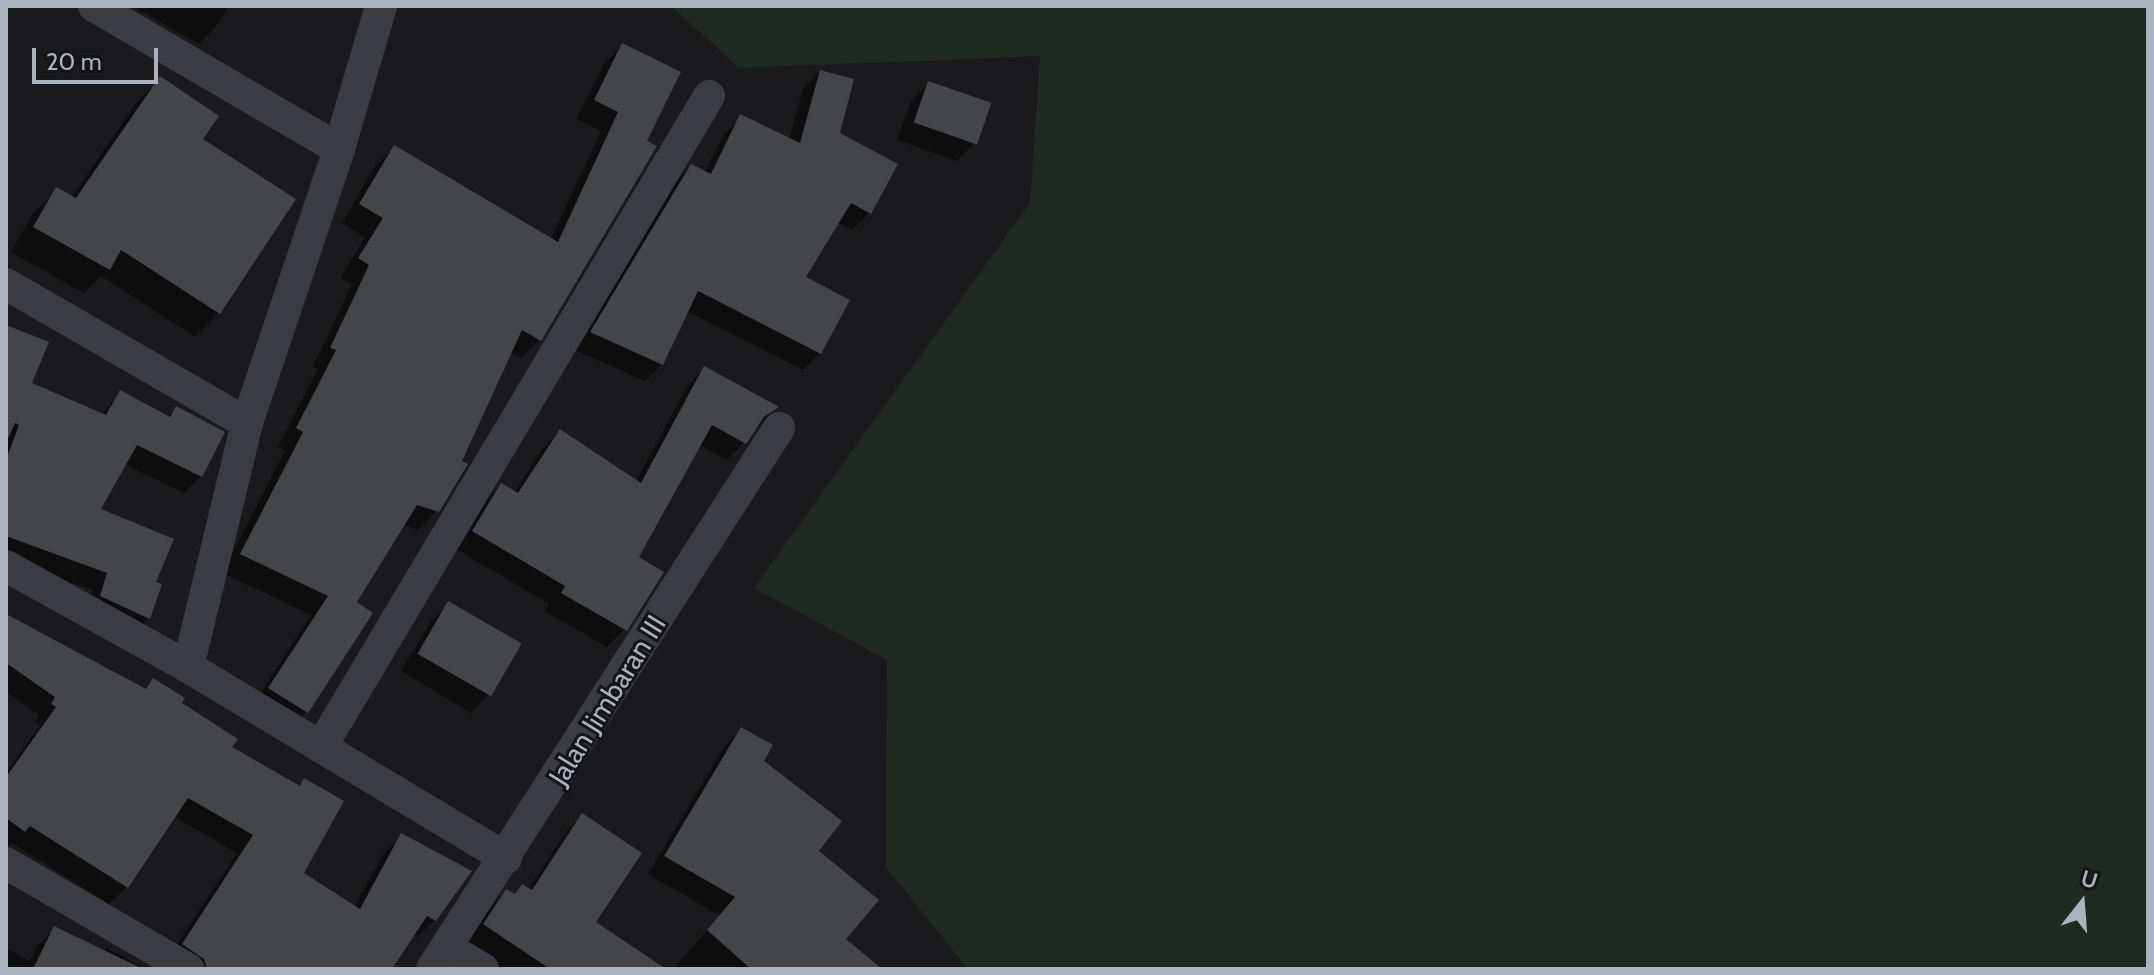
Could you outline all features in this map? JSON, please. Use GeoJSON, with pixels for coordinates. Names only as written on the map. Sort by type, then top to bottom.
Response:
{"type":"FeatureCollection","features":[{"type":"Feature","properties":{"kind":"street"},"geometry":{"type":"LineString","coordinates":[[94,6],[138,18],[339,149]]}},
{"type":"Feature","properties":{"kind":"street"},"geometry":{"type":"LineString","coordinates":[[188,667],[247,423],[339,149],[381,6]]}},
{"type":"Feature","properties":{"kind":"street"},"geometry":{"type":"LineString","coordinates":[[321,747],[709,96]]}},
{"type":"Feature","properties":{"kind":"street"},"geometry":{"type":"LineString","coordinates":[[6,284],[247,423]]}},
{"type":"Feature","properties":{"kind":"street","name":"Jalan Jimbaran III"},"geometry":{"type":"LineString","coordinates":[[439,958],[779,428]]}},
{"type":"Feature","properties":{"kind":"street"},"geometry":{"type":"LineString","coordinates":[[6,566],[188,667],[506,858]]}},
{"type":"Feature","properties":{"kind":"street"},"geometry":{"type":"LineString","coordinates":[[6,863],[188,969]]}},
{"type":"Feature","properties":{"kind":"street"},"geometry":{"type":"LineString","coordinates":[[439,958],[483,969]]}},
{"type":"Feature","properties":{"kind":"shaded area"},"geometry":{"type":"Polygon","coordinates":[[[671,6],[2148,6],[2148,969],[968,969],[886,867],[887,660],[754,588],[1030,203],[1040,56],[739,68],[671,6]]]}},
{"type":"Feature","properties":{"kind":"building"},"geometry":{"type":"Polygon","coordinates":[[[622,43],[681,72],[647,141],[657,146],[541,341],[522,330],[462,461],[468,464],[439,512],[417,505],[357,602],[373,613],[308,713],[268,688],[328,596],[240,554],[303,432],[296,428],[336,350],[330,348],[369,265],[358,258],[383,218],[359,204],[394,145],[558,242],[618,112],[594,100],[622,43]]]}},
{"type":"Feature","properties":{"kind":"building"},"geometry":{"type":"Polygon","coordinates":[[[820,70],[854,79],[840,133],[898,164],[871,214],[851,203],[806,277],[850,300],[821,354],[698,291],[663,365],[590,332],[691,164],[711,174],[740,114],[800,143],[820,70]]]}},
{"type":"Feature","properties":{"kind":"building"},"geometry":{"type":"Polygon","coordinates":[[[160,76],[219,116],[203,139],[296,199],[220,314],[121,250],[110,270],[33,227],[56,187],[76,198],[160,76]]]}},
{"type":"Feature","properties":{"kind":"building"},"geometry":{"type":"Polygon","coordinates":[[[928,81],[991,103],[977,144],[914,123],[928,81]]]}},
{"type":"Feature","properties":{"kind":"building"},"geometry":{"type":"Polygon","coordinates":[[[6,325],[49,342],[32,383],[106,415],[120,390],[170,417],[176,406],[225,432],[202,477],[137,445],[101,509],[174,539],[156,582],[162,584],[150,619],[100,596],[107,573],[6,536],[6,460],[19,425],[15,423],[6,443],[6,325]]]}},
{"type":"Feature","properties":{"kind":"building"},"geometry":{"type":"Polygon","coordinates":[[[704,366],[779,407],[764,417],[746,444],[712,425],[639,557],[664,572],[627,631],[561,593],[565,586],[472,531],[501,483],[518,493],[560,429],[641,483],[704,366]]]}},
{"type":"Feature","properties":{"kind":"building"},"geometry":{"type":"Polygon","coordinates":[[[448,601],[522,643],[491,696],[418,654],[448,601]]]}},
{"type":"Feature","properties":{"kind":"building"},"geometry":{"type":"Polygon","coordinates":[[[6,614],[146,689],[153,678],[185,698],[182,703],[238,739],[232,747],[300,786],[304,778],[344,801],[304,873],[360,909],[401,833],[472,871],[436,921],[427,916],[392,969],[207,969],[204,959],[182,944],[253,835],[188,798],[128,888],[30,826],[25,832],[6,818],[6,777],[56,707],[51,704],[55,697],[6,663],[6,614]]]}},
{"type":"Feature","properties":{"kind":"building"},"geometry":{"type":"Polygon","coordinates":[[[741,727],[773,745],[764,761],[842,821],[819,851],[879,900],[846,939],[882,969],[751,969],[707,930],[735,897],[664,856],[741,727]]]}},
{"type":"Feature","properties":{"kind":"building"},"geometry":{"type":"Polygon","coordinates":[[[582,813],[642,853],[596,922],[666,969],[550,969],[483,924],[506,889],[515,894],[522,884],[532,890],[582,813]]]}},
{"type":"Feature","properties":{"kind":"building"},"geometry":{"type":"Polygon","coordinates":[[[54,926],[143,969],[33,969],[54,926]]]}}]}
